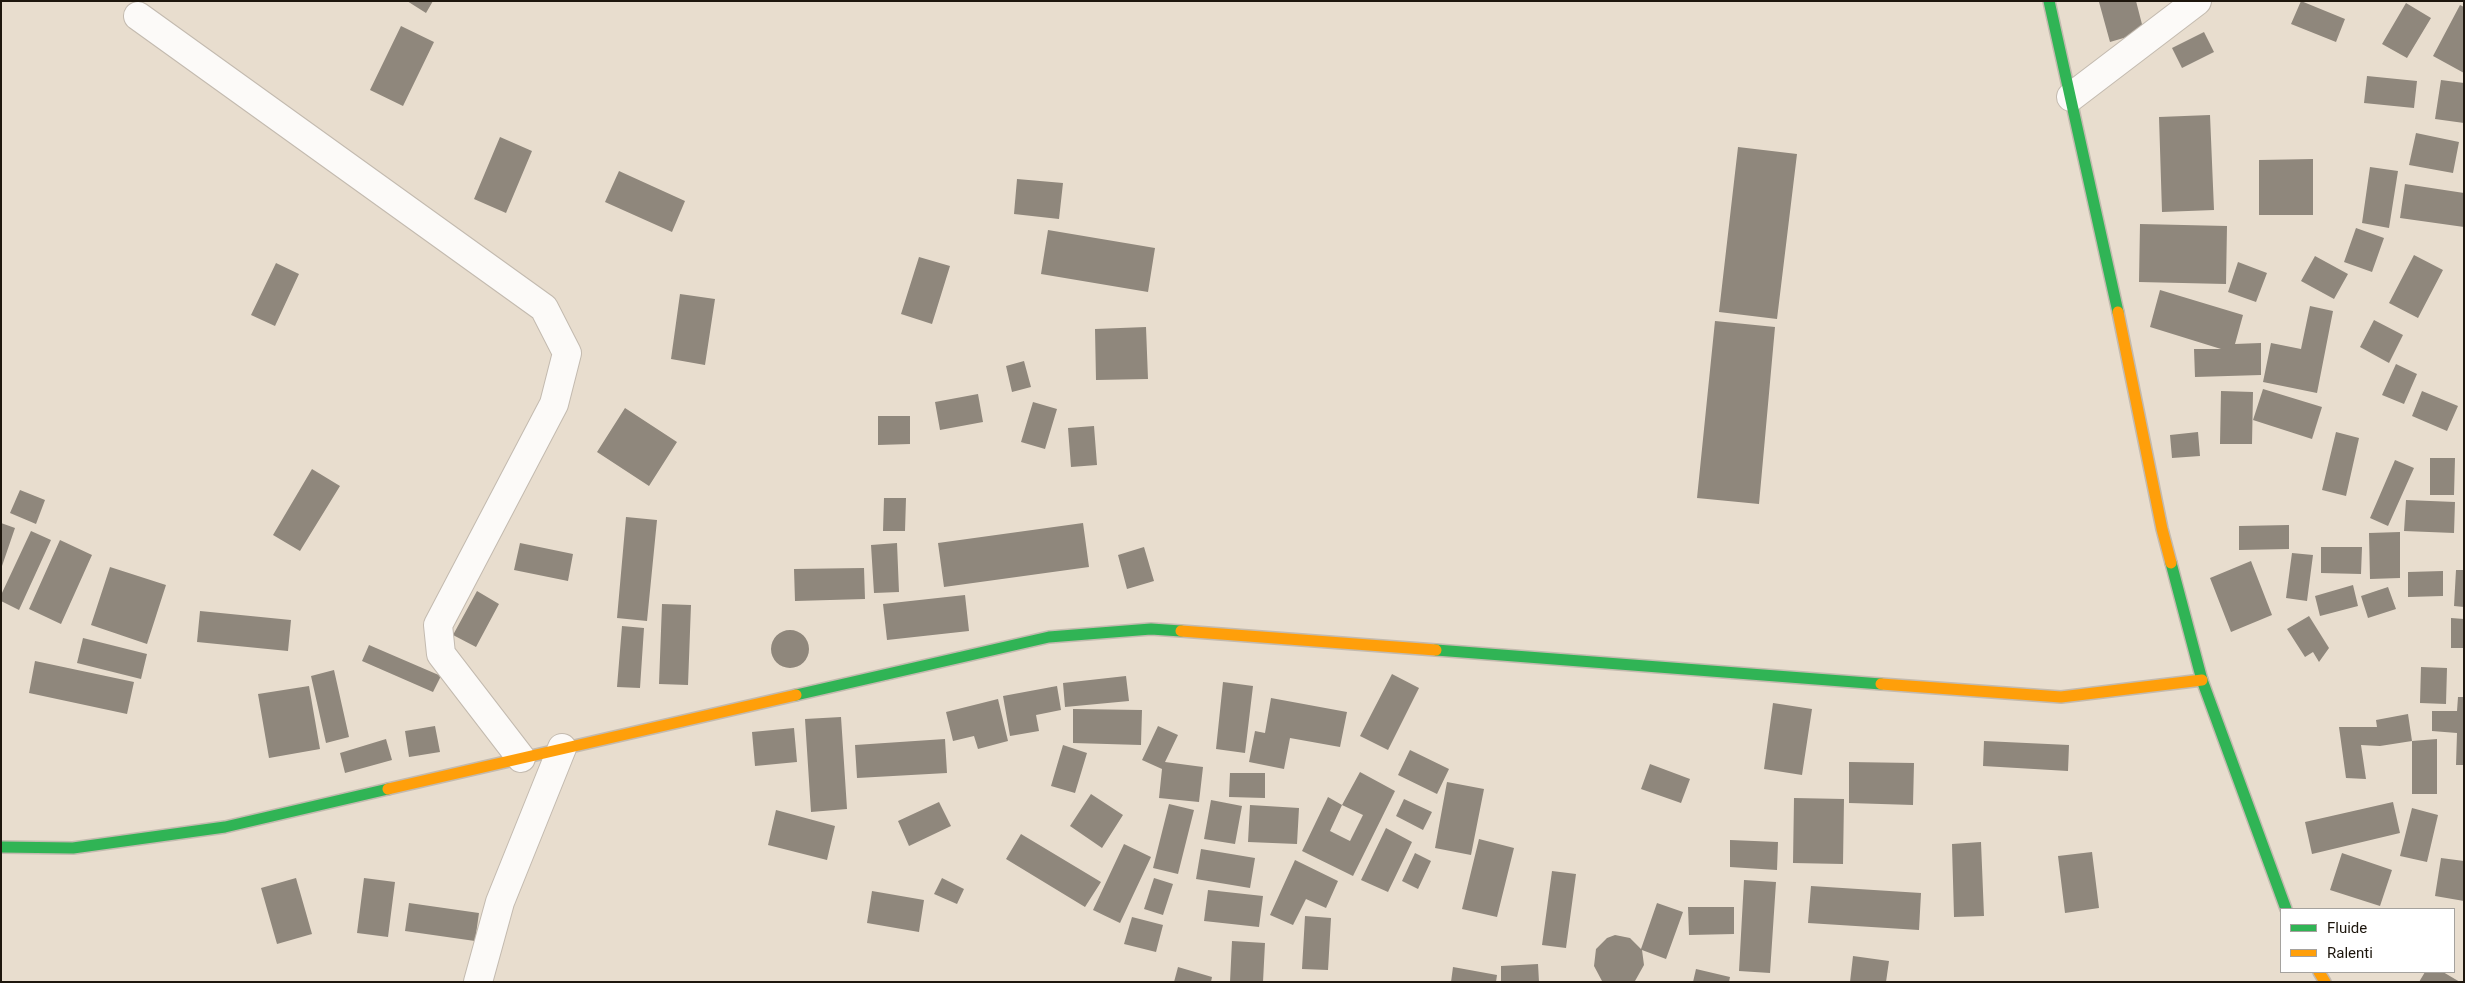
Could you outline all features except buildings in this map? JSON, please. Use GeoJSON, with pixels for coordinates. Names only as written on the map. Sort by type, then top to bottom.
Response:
{"type":"FeatureCollection","features":[{"type":"Feature","properties":{"kind":"street"},"geometry":{"type":"LineString","coordinates":[[2049,1],[2162,529],[2202,680],[2286,908]]}},
{"type":"Feature","properties":{"kind":"street"},"geometry":{"type":"LineString","coordinates":[[2071,97],[2197,1]]}},
{"type":"Feature","properties":{"kind":"street"},"geometry":{"type":"LineString","coordinates":[[138,16],[544,308],[567,353],[554,404],[438,625],[441,654],[521,758]]}},
{"type":"Feature","properties":{"kind":"street"},"geometry":{"type":"LineString","coordinates":[[1,846],[72,848],[225,827],[1049,637],[1151,629],[2061,697],[2202,680]]}},
{"type":"Feature","properties":{"kind":"street"},"geometry":{"type":"LineString","coordinates":[[478,982],[500,902],[562,748]]}},
{"type":"Feature","properties":{"kind":"traffic: fast"},"geometry":{"type":"LineString","coordinates":[[2049,1],[2118,312]]}},
{"type":"Feature","properties":{"kind":"traffic: fast"},"geometry":{"type":"LineString","coordinates":[[2171,563],[2202,680],[2286,908]]}},
{"type":"Feature","properties":{"kind":"traffic: fast"},"geometry":{"type":"LineString","coordinates":[[796,695],[1049,637],[1151,629],[1181,631]]}},
{"type":"Feature","properties":{"kind":"traffic: fast"},"geometry":{"type":"LineString","coordinates":[[1436,650],[1881,684]]}},
{"type":"Feature","properties":{"kind":"traffic: fast"},"geometry":{"type":"LineString","coordinates":[[1,847],[73,848],[225,827],[388,789]]}},
{"type":"Feature","properties":{"kind":"traffic: slow"},"geometry":{"type":"LineString","coordinates":[[2118,312],[2162,529],[2171,563]]}},
{"type":"Feature","properties":{"kind":"traffic: slow"},"geometry":{"type":"LineString","coordinates":[[1181,631],[1436,650]]}},
{"type":"Feature","properties":{"kind":"traffic: slow"},"geometry":{"type":"LineString","coordinates":[[1881,684],[2061,697],[2202,680]]}},
{"type":"Feature","properties":{"kind":"traffic: slow"},"geometry":{"type":"LineString","coordinates":[[388,789],[796,695]]}},
{"type":"Feature","properties":{"kind":"traffic: slow"},"geometry":{"type":"LineString","coordinates":[[2320,973],[2325,982]]}}]}
